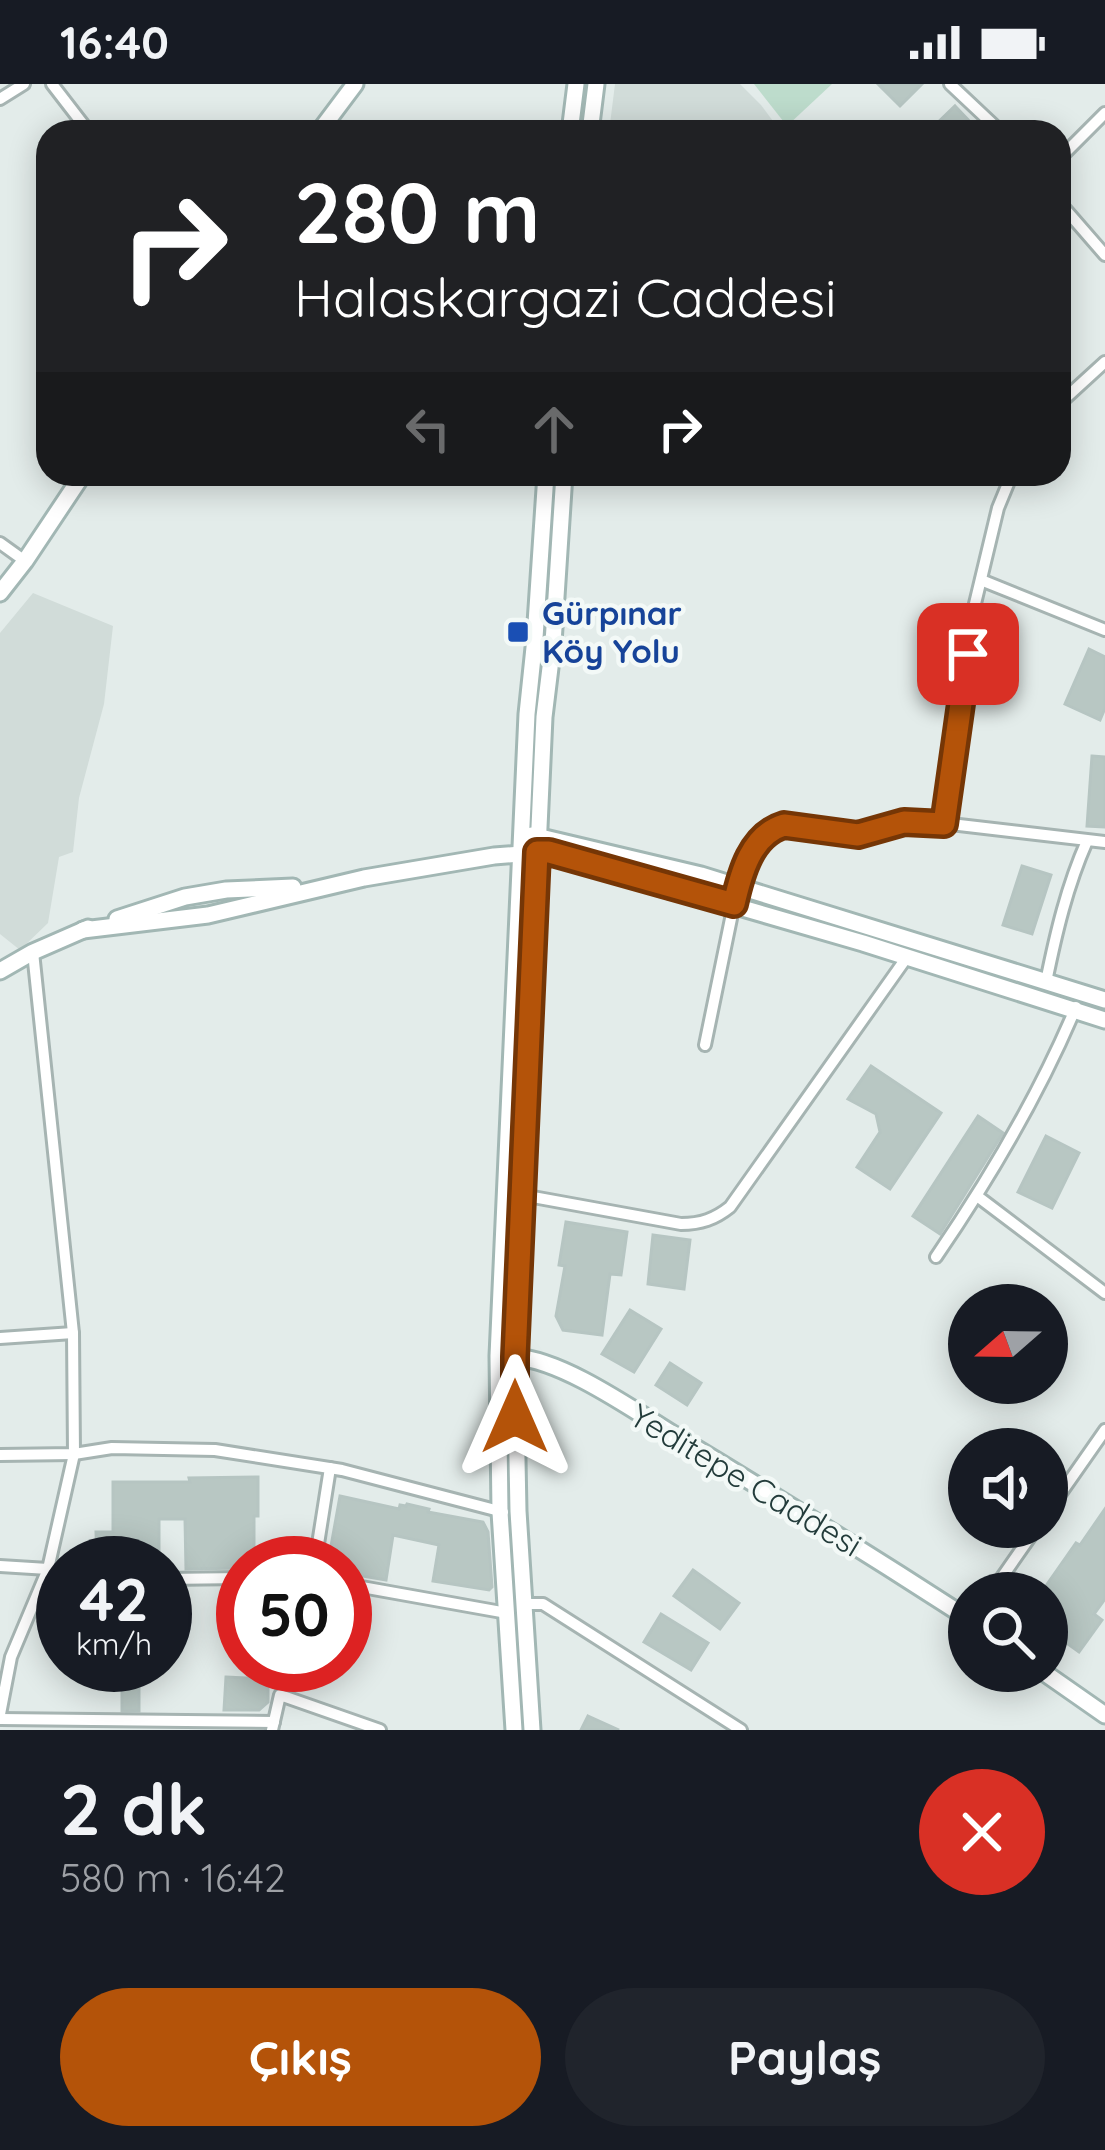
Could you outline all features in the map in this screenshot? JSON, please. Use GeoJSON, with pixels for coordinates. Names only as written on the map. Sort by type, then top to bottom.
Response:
{"type":"FeatureCollection","features":[{"type":"Feature","properties":{"kind":"main road"},"geometry":{"type":"LineString","coordinates":[[328,120],[355,84]]}},
{"type":"Feature","properties":{"kind":"main road"},"geometry":{"type":"LineString","coordinates":[[572,120],[577,84]]}},
{"type":"Feature","properties":{"kind":"main road"},"geometry":{"type":"LineString","coordinates":[[592,120],[596,84]]}},
{"type":"Feature","properties":{"kind":"main road"},"geometry":{"type":"LineString","coordinates":[[0,593],[75,486]]}},
{"type":"Feature","properties":{"kind":"main road"},"geometry":{"type":"LineString","coordinates":[[532,1730],[501,1280],[529,1069],[530,843],[552,513],[548,486]]}},
{"type":"Feature","properties":{"kind":"main road"},"geometry":{"type":"LineString","coordinates":[[552,513],[560,486]]}},
{"type":"Feature","properties":{"kind":"main road"},"geometry":{"type":"LineString","coordinates":[[530,843],[1105,1019]]}},
{"type":"Feature","properties":{"kind":"main road"},"geometry":{"type":"LineString","coordinates":[[514,1730],[500,1512],[519,1282],[511,1068],[530,843]]}},
{"type":"Feature","properties":{"kind":"main road"},"geometry":{"type":"LineString","coordinates":[[0,971],[83,929],[208,916],[326,885],[530,843],[738,886],[1105,1000]]}},
{"type":"Feature","properties":{"kind":"main road"},"geometry":{"type":"LineString","coordinates":[[734,904],[738,886]]}},
{"type":"Feature","properties":{"kind":"main road"},"geometry":{"type":"LineString","coordinates":[[907,957],[917,941]]}},
{"type":"Feature","properties":{"kind":"main road"},"geometry":{"type":"LineString","coordinates":[[511,1068],[529,1069]]}},
{"type":"Feature","properties":{"kind":"main road"},"geometry":{"type":"LineString","coordinates":[[501,1280],[519,1282]]}},
{"type":"Feature","properties":{"kind":"main road","name":"Yeditepe Caddesi"},"geometry":{"type":"LineString","coordinates":[[515,1357],[542,1360],[611,1397],[948,1605]]}},
{"type":"Feature","properties":{"kind":"main road"},"geometry":{"type":"LineString","coordinates":[[1068,1689],[1105,1715]]}},
{"type":"Feature","properties":{"kind":"street"},"geometry":{"type":"LineString","coordinates":[[0,98],[24,84]]}},
{"type":"Feature","properties":{"kind":"street"},"geometry":{"type":"LineString","coordinates":[[52,84],[80,120]]}},
{"type":"Feature","properties":{"kind":"street"},"geometry":{"type":"LineString","coordinates":[[950,84],[988,120]]}},
{"type":"Feature","properties":{"kind":"street"},"geometry":{"type":"LineString","coordinates":[[1071,147],[1105,113]]}},
{"type":"Feature","properties":{"kind":"street"},"geometry":{"type":"LineString","coordinates":[[1071,216],[1105,255]]}},
{"type":"Feature","properties":{"kind":"street"},"geometry":{"type":"LineString","coordinates":[[1071,393],[1105,362]]}},
{"type":"Feature","properties":{"kind":"street"},"geometry":{"type":"LineString","coordinates":[[944,824],[974,612],[1007,486]]}},
{"type":"Feature","properties":{"kind":"street"},"geometry":{"type":"LineString","coordinates":[[0,542],[25,561]]}},
{"type":"Feature","properties":{"kind":"street"},"geometry":{"type":"LineString","coordinates":[[981,580],[1105,630]]}},
{"type":"Feature","properties":{"kind":"street"},"geometry":{"type":"LineString","coordinates":[[738,886],[762,834],[784,825],[858,835],[904,822],[944,824],[1105,842]]}},
{"type":"Feature","properties":{"kind":"street"},"geometry":{"type":"LineString","coordinates":[[1046,982],[1056,934],[1087,841]]}},
{"type":"Feature","properties":{"kind":"street"},"geometry":{"type":"LineString","coordinates":[[705,1045],[734,904]]}},
{"type":"Feature","properties":{"kind":"street"},"geometry":{"type":"LineString","coordinates":[[33,952],[73,1333],[74,1454],[54,1536]]}},
{"type":"Feature","properties":{"kind":"street"},"geometry":{"type":"LineString","coordinates":[[514,1194],[681,1224],[721,1214],[907,957]]}},
{"type":"Feature","properties":{"kind":"street"},"geometry":{"type":"LineString","coordinates":[[936,1257],[977,1196],[1042,1080],[1081,993]]}},
{"type":"Feature","properties":{"kind":"street"},"geometry":{"type":"LineString","coordinates":[[977,1196],[1105,1293]]}},
{"type":"Feature","properties":{"kind":"street"},"geometry":{"type":"LineString","coordinates":[[0,1338],[73,1333]]}},
{"type":"Feature","properties":{"kind":"street"},"geometry":{"type":"LineString","coordinates":[[1068,1483],[1105,1430]]}},
{"type":"Feature","properties":{"kind":"street"},"geometry":{"type":"LineString","coordinates":[[0,1456],[112,1448],[215,1450],[330,1468],[500,1512],[518,1511]]}},
{"type":"Feature","properties":{"kind":"street"},"geometry":{"type":"LineString","coordinates":[[319,1536],[330,1468]]}},
{"type":"Feature","properties":{"kind":"street"},"geometry":{"type":"LineString","coordinates":[[0,1566],[36,1573]]}},
{"type":"Feature","properties":{"kind":"street"},"geometry":{"type":"LineString","coordinates":[[372,1589],[507,1613]]}},
{"type":"Feature","properties":{"kind":"street"},"geometry":{"type":"LineString","coordinates":[[36,1597],[11,1657],[0,1717],[273,1726],[280,1695],[380,1730]]}},
{"type":"Feature","properties":{"kind":"street"},"geometry":{"type":"LineString","coordinates":[[524,1604],[543,1604],[741,1730]]}},
{"type":"Feature","properties":{"kind":"shaded area"},"geometry":{"type":"Polygon","coordinates":[[[615,84],[740,84],[772,120],[610,120],[615,84]]]}},
{"type":"Feature","properties":{"kind":"shaded area"},"geometry":{"type":"Polygon","coordinates":[[[33,593],[113,626],[104,704],[79,798],[73,852],[59,857],[48,923],[20,950],[0,934],[0,633],[33,593]]]}},
{"type":"Feature","properties":{"kind":"green space"},"geometry":{"type":"Polygon","coordinates":[[[754,84],[832,84],[793,120],[782,120],[754,84]]]}},
{"type":"Feature","properties":{"kind":"building"},"geometry":{"type":"Polygon","coordinates":[[[878,84],[922,84],[900,106],[878,84]]]}},
{"type":"Feature","properties":{"kind":"building"},"geometry":{"type":"Polygon","coordinates":[[[955,106],[968,120],[940,120],[955,106]]]}},
{"type":"Feature","properties":{"kind":"building"},"geometry":{"type":"Polygon","coordinates":[[[1089,649],[1105,657],[1105,708],[1100,720],[1065,704],[1089,649]]]}},
{"type":"Feature","properties":{"kind":"building"},"geometry":{"type":"Polygon","coordinates":[[[1092,756],[1105,757],[1105,827],[1087,826],[1092,756]]]}},
{"type":"Feature","properties":{"kind":"building"},"geometry":{"type":"Polygon","coordinates":[[[1022,866],[1051,875],[1032,934],[1003,925],[1022,866]]]}},
{"type":"Feature","properties":{"kind":"building"},"geometry":{"type":"Polygon","coordinates":[[[871,1066],[941,1113],[890,1189],[857,1167],[880,1132],[876,1114],[848,1099],[871,1066]]]}},
{"type":"Feature","properties":{"kind":"building"},"geometry":{"type":"Polygon","coordinates":[[[978,1116],[1003,1133],[940,1234],[913,1216],[978,1116]]]}},
{"type":"Feature","properties":{"kind":"building"},"geometry":{"type":"Polygon","coordinates":[[[1046,1136],[1079,1153],[1052,1208],[1018,1192],[1046,1136]]]}},
{"type":"Feature","properties":{"kind":"building"},"geometry":{"type":"Polygon","coordinates":[[[566,1222],[627,1232],[621,1275],[610,1274],[602,1335],[563,1330],[556,1316],[565,1266],[559,1265],[566,1222]]]}},
{"type":"Feature","properties":{"kind":"building"},"geometry":{"type":"Polygon","coordinates":[[[653,1235],[690,1240],[684,1289],[648,1284],[653,1235]]]}},
{"type":"Feature","properties":{"kind":"building"},"geometry":{"type":"Polygon","coordinates":[[[630,1310],[661,1329],[634,1372],[602,1354],[630,1310]]]}},
{"type":"Feature","properties":{"kind":"building"},"geometry":{"type":"Polygon","coordinates":[[[670,1363],[701,1383],[687,1405],[656,1385],[670,1363]]]}},
{"type":"Feature","properties":{"kind":"building"},"geometry":{"type":"Polygon","coordinates":[[[258,1477],[254,1536],[216,1536],[216,1568],[192,1569],[192,1536],[185,1536],[185,1519],[159,1519],[159,1536],[96,1536],[96,1532],[113,1532],[113,1482],[190,1482],[189,1478],[258,1477]]]}},
{"type":"Feature","properties":{"kind":"building"},"geometry":{"type":"Polygon","coordinates":[[[340,1496],[399,1509],[407,1504],[483,1522],[492,1587],[433,1581],[439,1545],[393,1535],[386,1580],[372,1578],[372,1536],[333,1536],[340,1496]]]}},
{"type":"Feature","properties":{"kind":"building"},"geometry":{"type":"Polygon","coordinates":[[[1105,1509],[1105,1599],[1094,1614],[1102,1620],[1079,1652],[1068,1644],[1068,1572],[1056,1572],[1076,1543],[1080,1545],[1105,1509]]]}},
{"type":"Feature","properties":{"kind":"building"},"geometry":{"type":"Polygon","coordinates":[[[693,1570],[739,1603],[720,1629],[674,1596],[693,1570]]]}},
{"type":"Feature","properties":{"kind":"building"},"geometry":{"type":"Polygon","coordinates":[[[661,1614],[708,1643],[691,1670],[644,1642],[661,1614]]]}},
{"type":"Feature","properties":{"kind":"building"},"geometry":{"type":"Polygon","coordinates":[[[122,1692],[139,1692],[139,1711],[122,1711],[122,1692]]]}},
{"type":"Feature","properties":{"kind":"building"},"geometry":{"type":"Polygon","coordinates":[[[225,1692],[268,1692],[268,1702],[259,1710],[224,1710],[225,1692]]]}},
{"type":"Feature","properties":{"kind":"building"},"geometry":{"type":"Polygon","coordinates":[[[588,1716],[619,1730],[581,1730],[588,1716]]]}},
{"type":"Feature","properties":{"kind":"place","name":"Gürpınar Köy Yolu"},"geometry":{"type":"Point","coordinates":[518,632]}},
{"type":"Feature","properties":{"kind":"route"},"geometry":{"type":"LineString","coordinates":[[515,1417],[537,852],[734,904],[755,845],[762,834],[775,828],[784,825],[858,835],[904,822],[944,824],[968,654]]}}]}
